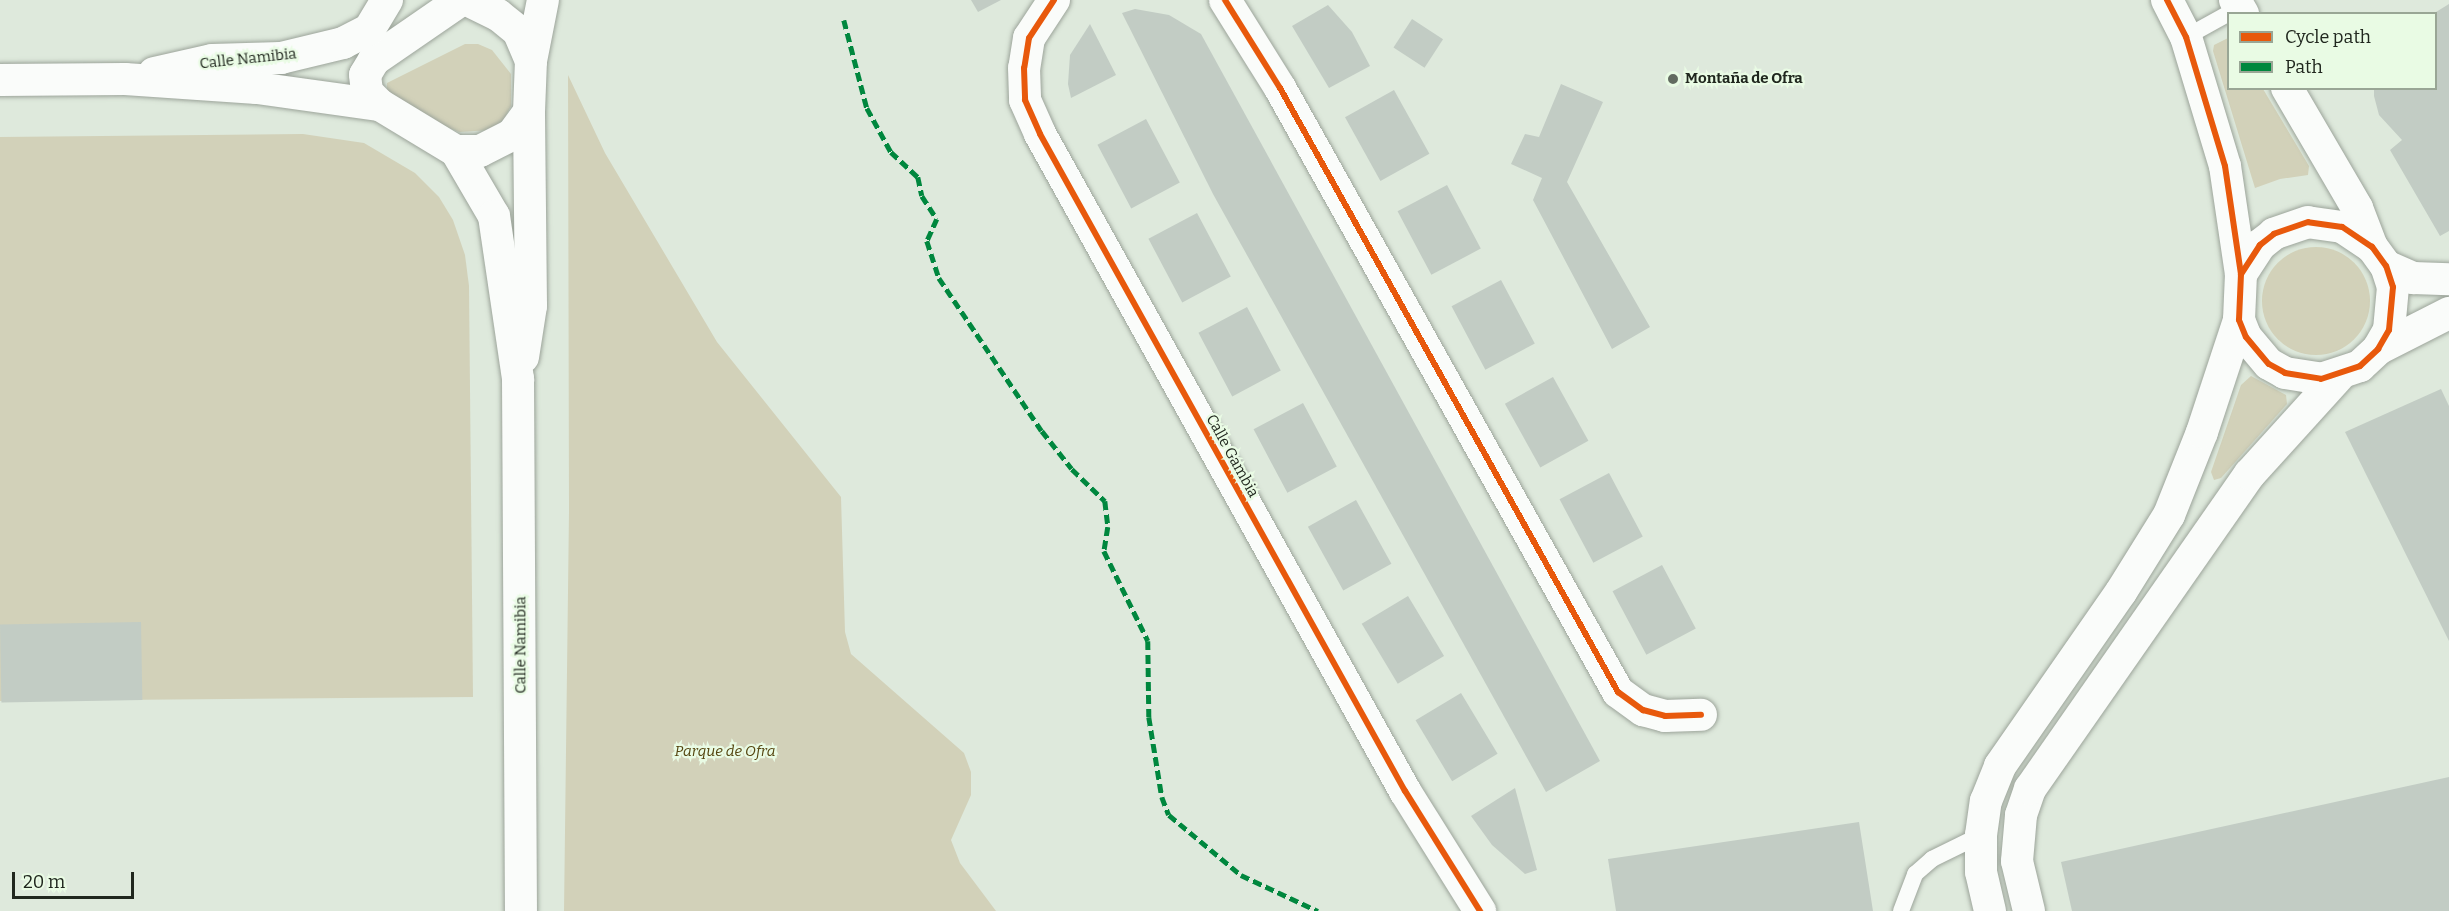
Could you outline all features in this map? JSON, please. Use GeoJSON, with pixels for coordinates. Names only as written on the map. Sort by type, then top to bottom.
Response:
{"type":"FeatureCollection","features":[{"type":"Feature","properties":{"kind":"street","name":"Calle Namibia"},"geometry":{"type":"LineString","coordinates":[[125,79],[212,60],[280,58],[343,43],[369,30],[387,0]]}},
{"type":"Feature","properties":{"kind":"street"},"geometry":{"type":"LineString","coordinates":[[412,0],[412,32]]}},
{"type":"Feature","properties":{"kind":"street"},"geometry":{"type":"LineString","coordinates":[[461,0],[374,60],[365,75],[367,92],[380,105],[456,151],[480,152],[497,146],[512,135],[529,112]]}},
{"type":"Feature","properties":{"kind":"street"},"geometry":{"type":"LineString","coordinates":[[467,0],[498,15],[518,32],[531,61]]}},
{"type":"Feature","properties":{"kind":"street","name":"Calle Namibia"},"geometry":{"type":"LineString","coordinates":[[518,379],[531,306],[529,112],[531,61],[543,0]]}},
{"type":"Feature","properties":{"kind":"street","name":"Calle Gambia"},"geometry":{"type":"LineString","coordinates":[[1054,0],[1029,38],[1024,68],[1025,100],[1040,134],[1417,812],[1480,911]]}},
{"type":"Feature","properties":{"kind":"street"},"geometry":{"type":"LineString","coordinates":[[1225,0],[1280,88],[1618,692],[1643,710],[1665,716],[1701,715]]}},
{"type":"Feature","properties":{"kind":"street"},"geometry":{"type":"LineString","coordinates":[[1990,911],[1981,872],[1981,835],[1986,801],[2000,766],[2140,563],[2169,515],[2199,442],[2239,320],[2241,274],[2225,166],[2186,37],[2167,0]]}},
{"type":"Feature","properties":{"kind":"street","name":"Calle Namibia"},"geometry":{"type":"LineString","coordinates":[[256,88],[348,63],[374,60]]}},
{"type":"Feature","properties":{"kind":"street","name":"Calle Namibia"},"geometry":{"type":"LineString","coordinates":[[0,80],[125,79],[256,88],[380,105]]}},
{"type":"Feature","properties":{"kind":"street"},"geometry":{"type":"LineString","coordinates":[[2288,90],[2357,208],[2392,287],[2393,309],[2389,330],[2378,349]]}},
{"type":"Feature","properties":{"kind":"street","name":"Calle Namibia"},"geometry":{"type":"LineString","coordinates":[[456,151],[494,216],[518,379],[521,911]]}},
{"type":"Feature","properties":{"kind":"street"},"geometry":{"type":"LineString","coordinates":[[2241,274],[2260,244],[2274,234],[2308,222],[2342,227],[2379,256],[2414,278],[2449,279]]}},
{"type":"Feature","properties":{"kind":"street"},"geometry":{"type":"LineString","coordinates":[[2239,320],[2256,352],[2277,369],[2303,378],[2339,376],[2360,366],[2378,349],[2449,313]]}},
{"type":"Feature","properties":{"kind":"street"},"geometry":{"type":"LineString","coordinates":[[2029,911],[2017,861],[2021,815],[2030,789],[2250,474],[2339,376]]}},
{"type":"Feature","properties":{"kind":"lane"},"geometry":{"type":"LineString","coordinates":[[2186,37],[2227,14]]}},
{"type":"Feature","properties":{"kind":"lane"},"geometry":{"type":"LineString","coordinates":[[1902,910],[1915,874],[1932,859],[1981,835]]}},
{"type":"Feature","properties":{"kind":"green space"},"geometry":{"type":"Polygon","coordinates":[[[2227,38],[2227,90],[2264,90],[2309,166],[2308,175],[2280,179],[2255,188],[2213,51],[2214,45],[2227,38]]]}},
{"type":"Feature","properties":{"kind":"green space"},"geometry":{"type":"Polygon","coordinates":[[[465,44],[478,44],[492,50],[511,74],[511,106],[504,119],[491,130],[459,132],[444,126],[387,91],[387,83],[465,44]]]}},
{"type":"Feature","properties":{"kind":"green space","name":"Parque de Ofra"},"geometry":{"type":"Polygon","coordinates":[[[568,75],[605,153],[717,342],[841,497],[845,632],[851,654],[964,753],[971,772],[971,795],[951,840],[960,863],[996,911],[564,911],[569,511],[568,75]]]}},
{"type":"Feature","properties":{"kind":"green space"},"geometry":{"type":"Polygon","coordinates":[[[303,134],[364,143],[415,173],[439,197],[453,220],[465,255],[469,286],[473,697],[0,701],[0,137],[303,134]]]}},
{"type":"Feature","properties":{"kind":"green space"},"geometry":{"type":"Polygon","coordinates":[[[2316,247],[2336,252],[2354,263],[2365,281],[2370,301],[2365,321],[2354,339],[2336,350],[2316,355],[2296,350],[2278,339],[2267,321],[2262,301],[2267,281],[2278,263],[2296,252],[2316,247]]]}},
{"type":"Feature","properties":{"kind":"green space"},"geometry":{"type":"Polygon","coordinates":[[[2251,376],[2286,395],[2287,404],[2221,478],[2214,480],[2211,472],[2241,385],[2251,376]]]}},
{"type":"Feature","properties":{"kind":"building"},"geometry":{"type":"Polygon","coordinates":[[[971,0],[1001,0],[978,12],[971,0]]]}},
{"type":"Feature","properties":{"kind":"building"},"geometry":{"type":"Polygon","coordinates":[[[2449,4],[2449,231],[2440,236],[2390,150],[2402,140],[2379,115],[2374,96],[2374,90],[2437,90],[2436,12],[2449,4]]]}},
{"type":"Feature","properties":{"kind":"building"},"geometry":{"type":"Polygon","coordinates":[[[1328,5],[1352,32],[1370,66],[1329,88],[1292,26],[1328,5]]]}},
{"type":"Feature","properties":{"kind":"building"},"geometry":{"type":"Polygon","coordinates":[[[1135,9],[1169,15],[1201,34],[1600,761],[1546,792],[1213,194],[1122,13],[1135,9]]]}},
{"type":"Feature","properties":{"kind":"building"},"geometry":{"type":"Polygon","coordinates":[[[1412,19],[1443,39],[1425,68],[1393,48],[1412,19]]]}},
{"type":"Feature","properties":{"kind":"building"},"geometry":{"type":"Polygon","coordinates":[[[1090,24],[1116,75],[1071,98],[1068,84],[1070,55],[1090,24]]]}},
{"type":"Feature","properties":{"kind":"building"},"geometry":{"type":"Polygon","coordinates":[[[1561,84],[1603,102],[1567,182],[1650,327],[1612,349],[1533,200],[1542,178],[1511,164],[1525,134],[1539,137],[1561,84]]]}},
{"type":"Feature","properties":{"kind":"building"},"geometry":{"type":"Polygon","coordinates":[[[1394,90],[1429,154],[1380,181],[1345,117],[1394,90]]]}},
{"type":"Feature","properties":{"kind":"building"},"geometry":{"type":"Polygon","coordinates":[[[1146,119],[1180,183],[1131,208],[1097,145],[1146,119]]]}},
{"type":"Feature","properties":{"kind":"building"},"geometry":{"type":"Polygon","coordinates":[[[1447,185],[1481,249],[1431,275],[1398,211],[1447,185]]]}},
{"type":"Feature","properties":{"kind":"building"},"geometry":{"type":"Polygon","coordinates":[[[1197,213],[1231,277],[1182,302],[1148,239],[1197,213]]]}},
{"type":"Feature","properties":{"kind":"building"},"geometry":{"type":"Polygon","coordinates":[[[1501,280],[1535,344],[1485,370],[1452,306],[1501,280]]]}},
{"type":"Feature","properties":{"kind":"building"},"geometry":{"type":"Polygon","coordinates":[[[1247,307],[1281,371],[1232,396],[1198,333],[1247,307]]]}},
{"type":"Feature","properties":{"kind":"building"},"geometry":{"type":"Polygon","coordinates":[[[1553,377],[1588,441],[1540,468],[1505,404],[1553,377]]]}},
{"type":"Feature","properties":{"kind":"building"},"geometry":{"type":"Polygon","coordinates":[[[2441,389],[2449,406],[2449,641],[2345,432],[2441,389]]]}},
{"type":"Feature","properties":{"kind":"building"},"geometry":{"type":"Polygon","coordinates":[[[1303,403],[1337,467],[1287,493],[1254,429],[1303,403]]]}},
{"type":"Feature","properties":{"kind":"building"},"geometry":{"type":"Polygon","coordinates":[[[1609,473],[1643,537],[1593,563],[1560,499],[1609,473]]]}},
{"type":"Feature","properties":{"kind":"building"},"geometry":{"type":"Polygon","coordinates":[[[1356,500],[1391,564],[1343,591],[1308,527],[1356,500]]]}},
{"type":"Feature","properties":{"kind":"building"},"geometry":{"type":"Polygon","coordinates":[[[1662,565],[1696,629],[1646,655],[1613,591],[1662,565]]]}},
{"type":"Feature","properties":{"kind":"building"},"geometry":{"type":"Polygon","coordinates":[[[1408,596],[1444,656],[1398,684],[1362,624],[1408,596]]]}},
{"type":"Feature","properties":{"kind":"building"},"geometry":{"type":"Polygon","coordinates":[[[141,622],[142,700],[1,702],[0,624],[141,622]]]}},
{"type":"Feature","properties":{"kind":"building"},"geometry":{"type":"Polygon","coordinates":[[[1461,693],[1498,754],[1452,781],[1416,720],[1461,693]]]}},
{"type":"Feature","properties":{"kind":"building"},"geometry":{"type":"Polygon","coordinates":[[[2449,777],[2449,911],[2072,911],[2061,862],[2449,777]]]}},
{"type":"Feature","properties":{"kind":"building"},"geometry":{"type":"Polygon","coordinates":[[[1515,788],[1537,870],[1525,874],[1492,845],[1471,816],[1515,788]]]}},
{"type":"Feature","properties":{"kind":"building"},"geometry":{"type":"Polygon","coordinates":[[[1859,822],[1873,911],[1616,911],[1608,859],[1859,822]]]}},
{"type":"Feature","properties":{"kind":"marked path"},"geometry":{"type":"LineString","coordinates":[[844,20],[867,108],[891,152],[918,177],[922,196],[937,219],[927,241],[939,278],[1042,431],[1072,469],[1105,501],[1108,527],[1104,551],[1148,641],[1149,717],[1162,797],[1169,815],[1241,875],[1318,911]]}},
{"type":"Feature","properties":{"kind":"cycle path"},"geometry":{"type":"LineString","coordinates":[[1054,0],[1029,38],[1024,68],[1025,100],[1040,134],[1405,791],[1480,911]]}},
{"type":"Feature","properties":{"kind":"cycle path"},"geometry":{"type":"LineString","coordinates":[[1225,0],[1280,88],[1618,692],[1643,710],[1665,716],[1701,715]]}},
{"type":"Feature","properties":{"kind":"cycle path"},"geometry":{"type":"LineString","coordinates":[[2167,0],[2186,37],[2225,166],[2241,274],[2239,320],[2246,337],[2269,364],[2285,373],[2321,379],[2360,366],[2378,349],[2389,330],[2393,287],[2386,266],[2372,247],[2342,227],[2308,222],[2274,234],[2260,245],[2241,274]]}},
{"type":"Feature","properties":{"kind":"place","name":"Montaña de Ofra"},"geometry":{"type":"Point","coordinates":[1673,79]}}]}
